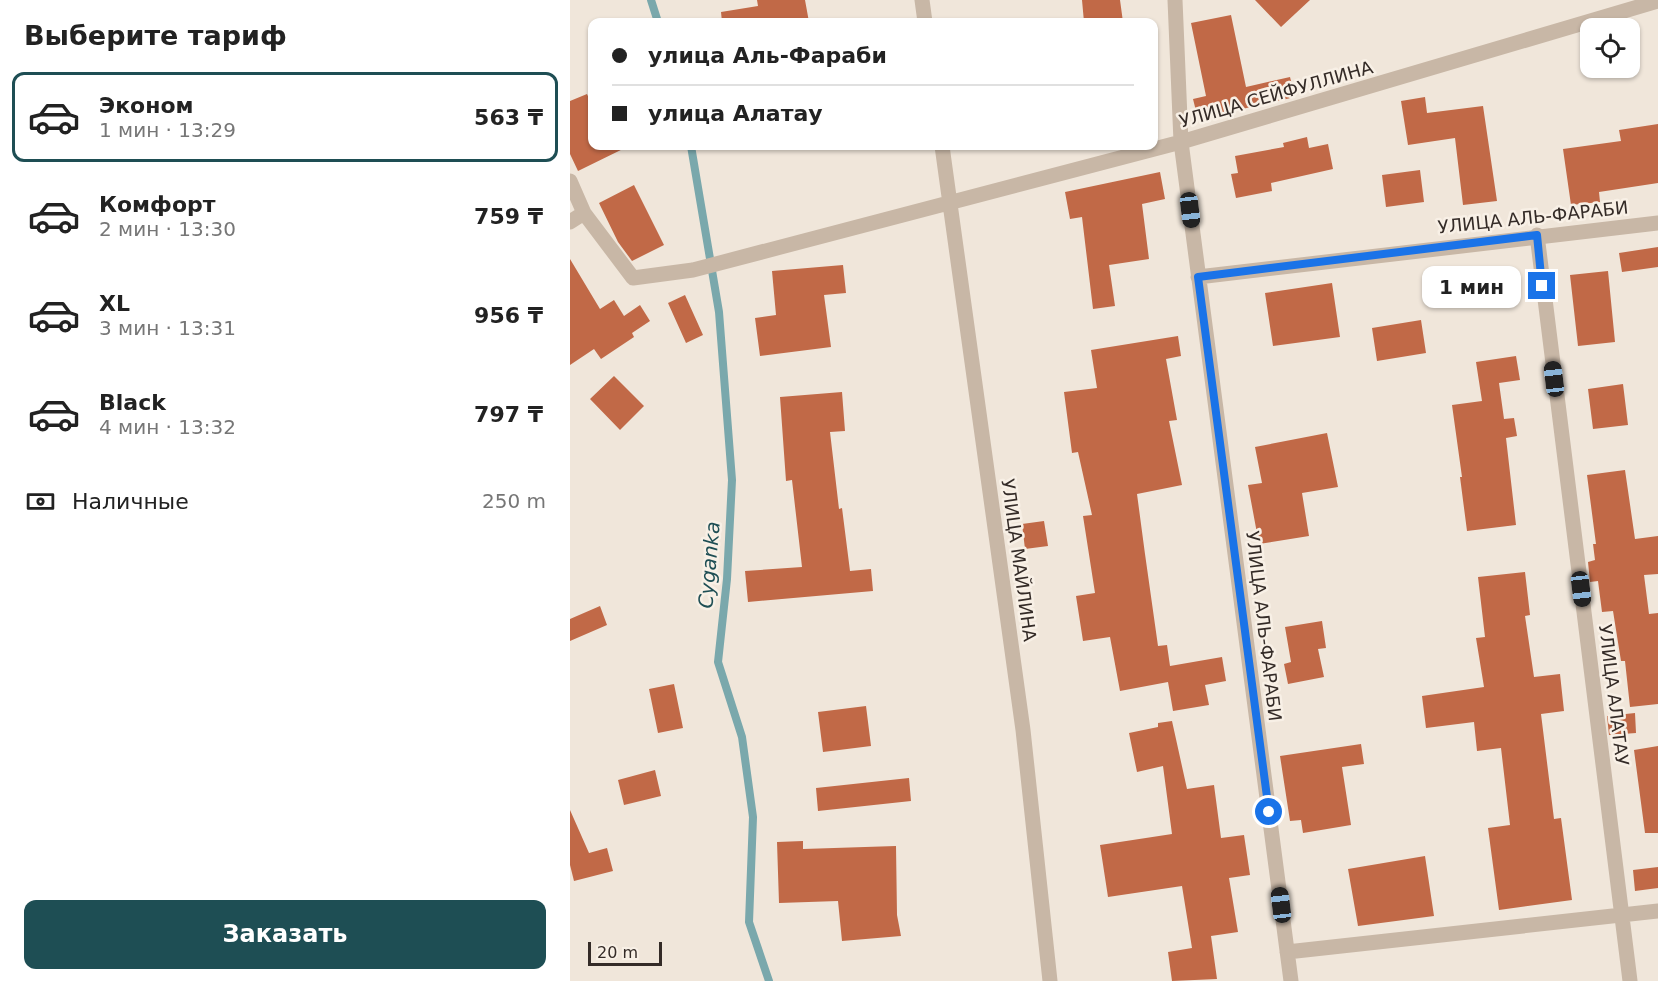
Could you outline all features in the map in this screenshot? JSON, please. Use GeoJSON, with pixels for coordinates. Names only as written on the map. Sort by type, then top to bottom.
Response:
{"type":"FeatureCollection","features":[{"type":"Feature","properties":{"kind":"street"},"geometry":{"type":"LineString","coordinates":[[922,0],[924,18]]}},
{"type":"Feature","properties":{"kind":"street","name":"УЛИЦА АЛЬ-ФАРАБИ"},"geometry":{"type":"LineString","coordinates":[[1175,0],[1181,142],[1291,981]]}},
{"type":"Feature","properties":{"kind":"street","name":"УЛИЦА СЕЙФУЛЛИНА"},"geometry":{"type":"LineString","coordinates":[[1158,148],[1658,1]]}},
{"type":"Feature","properties":{"kind":"street","name":"УЛИЦА МАЙЛИНА"},"geometry":{"type":"LineString","coordinates":[[943,150],[1022,718],[1050,981]]}},
{"type":"Feature","properties":{"kind":"street","name":"УЛИЦА СЕЙФУЛЛИНА"},"geometry":{"type":"LineString","coordinates":[[584,213],[633,278],[693,270],[1151,150]]}},
{"type":"Feature","properties":{"kind":"street"},"geometry":{"type":"LineString","coordinates":[[570,181],[584,213],[570,222]]}},
{"type":"Feature","properties":{"kind":"street","name":"УЛИЦА АЛЬ-ФАРАБИ"},"geometry":{"type":"LineString","coordinates":[[1198,277],[1537,235],[1658,223]]}},
{"type":"Feature","properties":{"kind":"street","name":"УЛИЦА АЛАТАУ"},"geometry":{"type":"LineString","coordinates":[[1537,235],[1630,981]]}},
{"type":"Feature","properties":{"kind":"street"},"geometry":{"type":"LineString","coordinates":[[1287,952],[1658,910]]}},
{"type":"Feature","properties":{"kind":"building"},"geometry":{"type":"Polygon","coordinates":[[[757,0],[805,0],[808,18],[722,18],[721,12],[758,6],[757,0]]]}},
{"type":"Feature","properties":{"kind":"building"},"geometry":{"type":"Polygon","coordinates":[[[1082,0],[1120,0],[1122,18],[1084,18],[1082,0]]]}},
{"type":"Feature","properties":{"kind":"building"},"geometry":{"type":"Polygon","coordinates":[[[1255,0],[1310,0],[1281,27],[1255,0]]]}},
{"type":"Feature","properties":{"kind":"building"},"geometry":{"type":"Polygon","coordinates":[[[1231,15],[1246,87],[1290,77],[1295,97],[1198,119],[1193,99],[1206,96],[1191,23],[1231,15]]]}},
{"type":"Feature","properties":{"kind":"building"},"geometry":{"type":"Polygon","coordinates":[[[587,94],[588,96],[588,150],[621,150],[578,171],[570,154],[570,101],[587,94]]]}},
{"type":"Feature","properties":{"kind":"building"},"geometry":{"type":"Polygon","coordinates":[[[1425,97],[1427,113],[1483,106],[1497,201],[1463,205],[1455,138],[1408,145],[1401,101],[1425,97]]]}},
{"type":"Feature","properties":{"kind":"building"},"geometry":{"type":"Polygon","coordinates":[[[1658,124],[1658,183],[1599,192],[1600,202],[1571,205],[1563,149],[1621,141],[1619,130],[1658,124]]]}},
{"type":"Feature","properties":{"kind":"building"},"geometry":{"type":"Polygon","coordinates":[[[1307,137],[1309,148],[1328,144],[1333,169],[1271,183],[1272,191],[1236,198],[1231,174],[1238,173],[1235,156],[1284,147],[1283,143],[1307,137]]]}},
{"type":"Feature","properties":{"kind":"building"},"geometry":{"type":"Polygon","coordinates":[[[1420,170],[1424,202],[1386,207],[1382,175],[1420,170]]]}},
{"type":"Feature","properties":{"kind":"building"},"geometry":{"type":"Polygon","coordinates":[[[1160,172],[1165,199],[1142,204],[1149,259],[1109,265],[1115,306],[1093,309],[1082,217],[1070,219],[1065,192],[1160,172]]]}},
{"type":"Feature","properties":{"kind":"building"},"geometry":{"type":"Polygon","coordinates":[[[634,185],[664,245],[632,261],[618,242],[599,203],[634,185]]]}},
{"type":"Feature","properties":{"kind":"building"},"geometry":{"type":"Polygon","coordinates":[[[1658,247],[1658,267],[1622,272],[1619,253],[1658,247]]]}},
{"type":"Feature","properties":{"kind":"building"},"geometry":{"type":"Polygon","coordinates":[[[570,259],[600,309],[614,300],[624,316],[640,305],[650,321],[632,333],[634,337],[601,359],[594,349],[570,365],[570,259]]]}},
{"type":"Feature","properties":{"kind":"building"},"geometry":{"type":"Polygon","coordinates":[[[843,265],[846,293],[824,295],[831,347],[760,356],[755,318],[776,315],[772,271],[843,265]]]}},
{"type":"Feature","properties":{"kind":"building"},"geometry":{"type":"Polygon","coordinates":[[[1608,271],[1615,342],[1578,346],[1570,275],[1608,271]]]}},
{"type":"Feature","properties":{"kind":"building"},"geometry":{"type":"Polygon","coordinates":[[[1332,283],[1340,337],[1273,346],[1265,293],[1332,283]]]}},
{"type":"Feature","properties":{"kind":"building"},"geometry":{"type":"Polygon","coordinates":[[[685,295],[703,335],[686,343],[668,303],[685,295]]]}},
{"type":"Feature","properties":{"kind":"building"},"geometry":{"type":"Polygon","coordinates":[[[1421,320],[1426,353],[1377,361],[1372,328],[1421,320]]]}},
{"type":"Feature","properties":{"kind":"building"},"geometry":{"type":"Polygon","coordinates":[[[1178,336],[1181,356],[1166,359],[1177,420],[1169,421],[1182,485],[1137,494],[1145,554],[1158,646],[1167,645],[1170,666],[1222,657],[1226,681],[1205,685],[1209,705],[1173,711],[1168,682],[1120,691],[1110,637],[1083,641],[1076,596],[1095,593],[1083,516],[1092,515],[1078,452],[1072,453],[1064,392],[1097,388],[1091,350],[1178,336]]]}},
{"type":"Feature","properties":{"kind":"building"},"geometry":{"type":"Polygon","coordinates":[[[1516,356],[1520,380],[1499,383],[1504,419],[1514,418],[1517,436],[1506,438],[1516,525],[1467,531],[1452,405],[1482,401],[1476,362],[1516,356]]]}},
{"type":"Feature","properties":{"kind":"building"},"geometry":{"type":"Polygon","coordinates":[[[614,376],[644,406],[620,430],[590,399],[614,376]]]}},
{"type":"Feature","properties":{"kind":"building"},"geometry":{"type":"Polygon","coordinates":[[[1623,384],[1628,425],[1593,429],[1588,389],[1623,384]]]}},
{"type":"Feature","properties":{"kind":"building"},"geometry":{"type":"Polygon","coordinates":[[[842,392],[845,431],[830,432],[839,509],[842,508],[850,571],[871,569],[873,591],[748,602],[745,571],[802,567],[792,480],[786,481],[780,397],[842,392]]]}},
{"type":"Feature","properties":{"kind":"building"},"geometry":{"type":"Polygon","coordinates":[[[1327,433],[1338,487],[1302,493],[1309,536],[1259,544],[1248,485],[1262,483],[1255,447],[1327,433]]]}},
{"type":"Feature","properties":{"kind":"building"},"geometry":{"type":"Polygon","coordinates":[[[1625,470],[1635,539],[1658,536],[1658,574],[1644,575],[1649,614],[1658,613],[1658,704],[1630,707],[1625,661],[1621,661],[1613,611],[1602,612],[1598,581],[1590,582],[1588,562],[1595,560],[1593,544],[1596,544],[1587,475],[1625,470]]]}},
{"type":"Feature","properties":{"kind":"building"},"geometry":{"type":"Polygon","coordinates":[[[1044,521],[1048,546],[1025,549],[1022,524],[1044,521]]]}},
{"type":"Feature","properties":{"kind":"building"},"geometry":{"type":"Polygon","coordinates":[[[1525,572],[1530,615],[1525,616],[1534,677],[1560,674],[1564,711],[1541,714],[1554,819],[1561,818],[1572,900],[1499,910],[1488,828],[1510,825],[1501,748],[1477,751],[1474,722],[1426,728],[1422,696],[1484,687],[1476,638],[1485,637],[1478,577],[1525,572]]]}},
{"type":"Feature","properties":{"kind":"building"},"geometry":{"type":"Polygon","coordinates":[[[600,606],[607,625],[570,641],[570,619],[600,606]]]}},
{"type":"Feature","properties":{"kind":"building"},"geometry":{"type":"Polygon","coordinates":[[[1322,621],[1326,648],[1318,649],[1324,677],[1288,684],[1284,664],[1291,662],[1285,627],[1322,621]]]}},
{"type":"Feature","properties":{"kind":"building"},"geometry":{"type":"Polygon","coordinates":[[[674,684],[683,728],[658,733],[649,689],[674,684]]]}},
{"type":"Feature","properties":{"kind":"building"},"geometry":{"type":"Polygon","coordinates":[[[866,706],[871,746],[823,752],[818,712],[866,706]]]}},
{"type":"Feature","properties":{"kind":"building"},"geometry":{"type":"Polygon","coordinates":[[[1635,713],[1636,733],[1609,735],[1607,716],[1635,713]]]}},
{"type":"Feature","properties":{"kind":"building"},"geometry":{"type":"Polygon","coordinates":[[[1172,721],[1187,789],[1214,785],[1221,838],[1244,835],[1250,875],[1229,878],[1238,932],[1211,936],[1217,979],[1172,981],[1168,952],[1192,948],[1182,886],[1108,897],[1100,845],[1172,834],[1163,766],[1137,772],[1129,733],[1158,727],[1158,723],[1172,721]]]}},
{"type":"Feature","properties":{"kind":"building"},"geometry":{"type":"Polygon","coordinates":[[[1361,744],[1364,764],[1342,767],[1351,825],[1303,833],[1301,820],[1290,821],[1280,756],[1361,744]]]}},
{"type":"Feature","properties":{"kind":"building"},"geometry":{"type":"Polygon","coordinates":[[[1658,746],[1658,833],[1645,833],[1634,750],[1658,746]]]}},
{"type":"Feature","properties":{"kind":"building"},"geometry":{"type":"Polygon","coordinates":[[[655,770],[661,796],[624,805],[618,780],[655,770]]]}},
{"type":"Feature","properties":{"kind":"building"},"geometry":{"type":"Polygon","coordinates":[[[909,778],[911,801],[818,811],[816,788],[909,778]]]}},
{"type":"Feature","properties":{"kind":"building"},"geometry":{"type":"Polygon","coordinates":[[[570,810],[589,853],[607,848],[613,871],[574,881],[570,865],[570,810]]]}},
{"type":"Feature","properties":{"kind":"building"},"geometry":{"type":"Polygon","coordinates":[[[803,841],[803,849],[896,846],[897,915],[901,936],[842,941],[838,901],[779,903],[777,842],[803,841]]]}},
{"type":"Feature","properties":{"kind":"building"},"geometry":{"type":"Polygon","coordinates":[[[1425,856],[1434,916],[1358,926],[1348,869],[1425,856]]]}},
{"type":"Feature","properties":{"kind":"building"},"geometry":{"type":"Polygon","coordinates":[[[1658,867],[1658,888],[1635,891],[1633,870],[1658,867]]]}},
{"type":"Feature","properties":{"kind":"waterway","name":"Cyganka"},"geometry":{"type":"LineString","coordinates":[[651,0],[657,18]]}},
{"type":"Feature","properties":{"kind":"waterway","name":"Cyganka"},"geometry":{"type":"LineString","coordinates":[[692,150],[719,312],[732,480],[727,579],[718,662],[742,737],[753,817],[749,922],[769,981]]}},
{"type":"Feature","properties":{"kind":"route"},"geometry":{"type":"LineString","coordinates":[[1269,812],[1198,277],[1537,235],[1542,286]]}}]}
